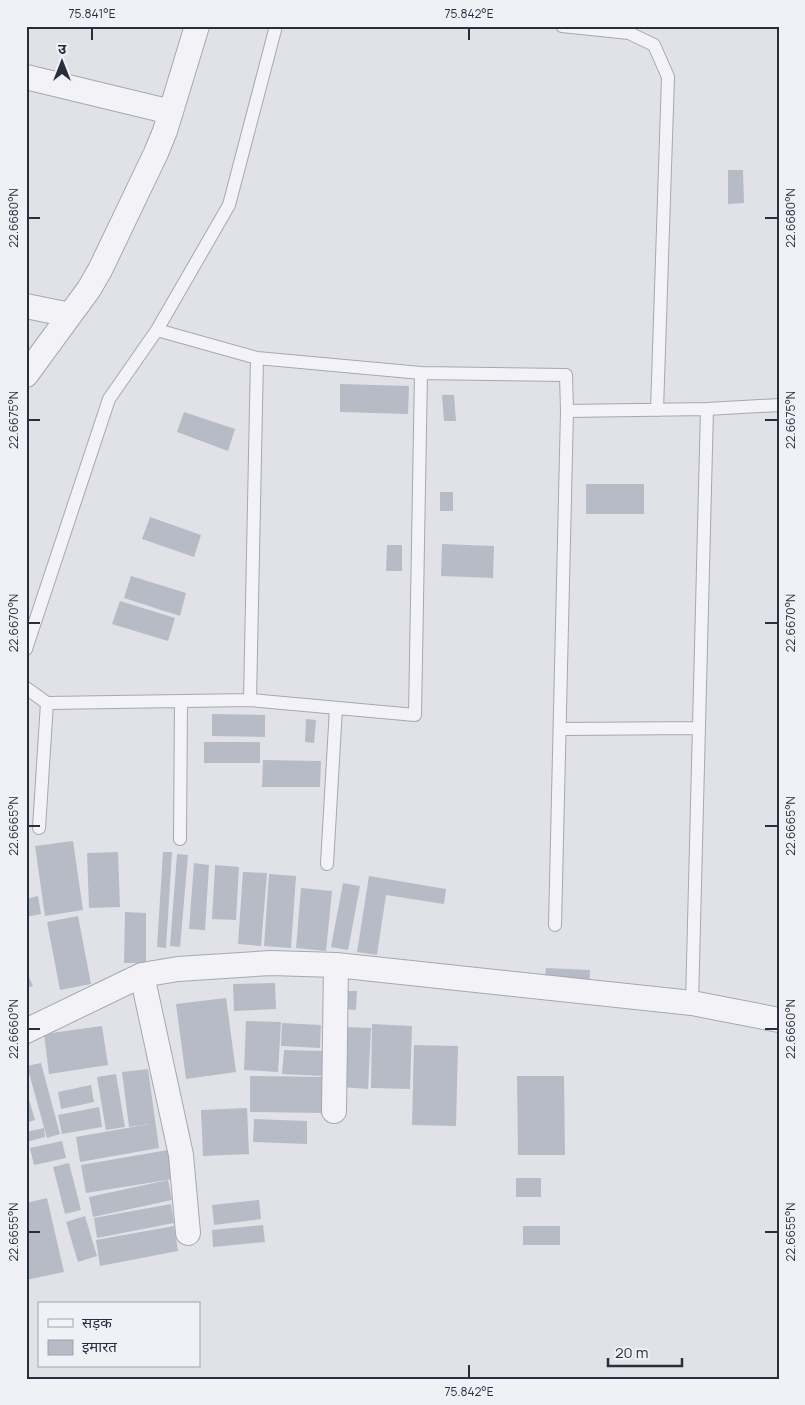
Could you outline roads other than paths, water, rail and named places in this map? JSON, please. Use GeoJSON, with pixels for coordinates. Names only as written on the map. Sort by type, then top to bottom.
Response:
{"type":"FeatureCollection","features":[{"type":"Feature","properties":{"kind":"street"},"geometry":{"type":"LineString","coordinates":[[26,376],[89,289],[100,270],[156,153],[197,26]]}},
{"type":"Feature","properties":{"kind":"street"},"geometry":{"type":"LineString","coordinates":[[26,77],[170,112]]}},
{"type":"Feature","properties":{"kind":"street"},"geometry":{"type":"LineString","coordinates":[[26,306],[70,315]]}},
{"type":"Feature","properties":{"kind":"street"},"geometry":{"type":"LineString","coordinates":[[26,1031],[142,975],[178,969],[271,963],[336,965],[692,1002],[779,1020]]}},
{"type":"Feature","properties":{"kind":"street"},"geometry":{"type":"LineString","coordinates":[[334,1111],[336,965]]}},
{"type":"Feature","properties":{"kind":"street"},"geometry":{"type":"LineString","coordinates":[[142,975],[181,1155],[188,1233]]}},
{"type":"Feature","properties":{"kind":"lane"},"geometry":{"type":"LineString","coordinates":[[26,650],[109,399],[157,330],[228,205],[276,26]]}},
{"type":"Feature","properties":{"kind":"lane"},"geometry":{"type":"LineString","coordinates":[[562,26],[629,33],[654,45],[668,77],[657,410]]}},
{"type":"Feature","properties":{"kind":"lane"},"geometry":{"type":"LineString","coordinates":[[157,330],[257,358],[421,373],[566,375],[567,411],[555,925]]}},
{"type":"Feature","properties":{"kind":"lane"},"geometry":{"type":"LineString","coordinates":[[250,700],[257,358]]}},
{"type":"Feature","properties":{"kind":"lane"},"geometry":{"type":"LineString","coordinates":[[26,688],[47,703],[250,700],[415,715],[421,373]]}},
{"type":"Feature","properties":{"kind":"lane"},"geometry":{"type":"LineString","coordinates":[[567,411],[707,409],[779,405]]}},
{"type":"Feature","properties":{"kind":"lane"},"geometry":{"type":"LineString","coordinates":[[692,1002],[707,409]]}},
{"type":"Feature","properties":{"kind":"lane"},"geometry":{"type":"LineString","coordinates":[[180,839],[181,701]]}},
{"type":"Feature","properties":{"kind":"lane"},"geometry":{"type":"LineString","coordinates":[[40,828],[47,703]]}},
{"type":"Feature","properties":{"kind":"lane"},"geometry":{"type":"LineString","coordinates":[[327,864],[336,708]]}},
{"type":"Feature","properties":{"kind":"lane"},"geometry":{"type":"LineString","coordinates":[[560,729],[699,728]]}}]}
